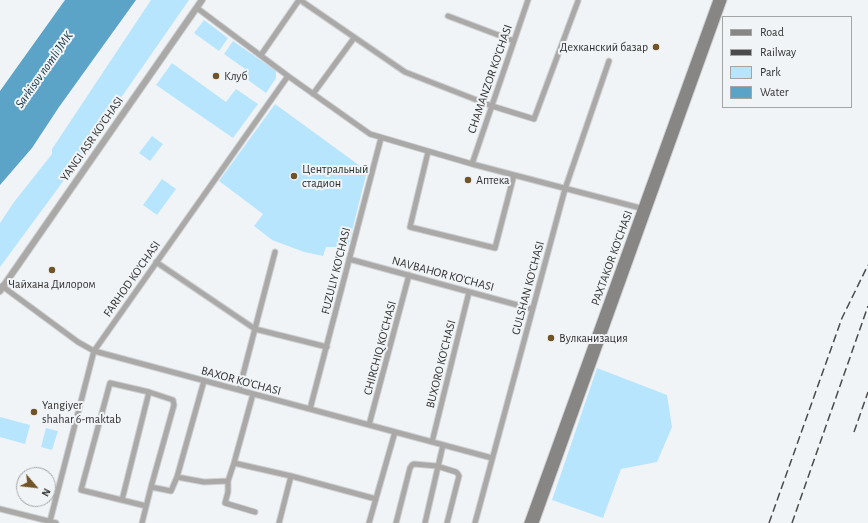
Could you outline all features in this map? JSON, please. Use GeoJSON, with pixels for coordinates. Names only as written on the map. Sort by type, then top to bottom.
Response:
{"type":"FeatureCollection","features":[{"type":"Feature","properties":{"kind":"main road","name":"PAXTAKOR KO'CHASI"},"geometry":{"type":"LineString","coordinates":[[535,523],[717,0]]}},
{"type":"Feature","properties":{"kind":"main road","name":"PAXTAKOR KO'CHASI"},"geometry":{"type":"LineString","coordinates":[[528,523],[723,0]]}},
{"type":"Feature","properties":{"kind":"street","name":"YANGI ASR KO'CHASI"},"geometry":{"type":"LineString","coordinates":[[1,288],[202,0]]}},
{"type":"Feature","properties":{"kind":"street"},"geometry":{"type":"LineString","coordinates":[[261,55],[299,0],[405,72],[417,78],[492,106],[534,119],[578,1]]}},
{"type":"Feature","properties":{"kind":"street","name":"CHAMANZOR KO'CHASI"},"geometry":{"type":"LineString","coordinates":[[472,164],[528,0]]}},
{"type":"Feature","properties":{"kind":"street"},"geometry":{"type":"LineString","coordinates":[[197,8],[312,94],[370,134],[428,152],[644,209]]}},
{"type":"Feature","properties":{"kind":"street"},"geometry":{"type":"LineString","coordinates":[[448,16],[514,41]]}},
{"type":"Feature","properties":{"kind":"street"},"geometry":{"type":"LineString","coordinates":[[312,94],[354,38]]}},
{"type":"Feature","properties":{"kind":"street","name":"GULSHAN KO'CHASI"},"geometry":{"type":"LineString","coordinates":[[476,523],[492,458],[565,189],[609,61]]}},
{"type":"Feature","properties":{"kind":"street","name":"FARHOD KO'CHASI"},"geometry":{"type":"LineString","coordinates":[[50,521],[94,351],[288,76]]}},
{"type":"Feature","properties":{"kind":"street","name":"FUZULIY KO'CHASI"},"geometry":{"type":"LineString","coordinates":[[310,409],[381,138]]}},
{"type":"Feature","properties":{"kind":"street"},"geometry":{"type":"LineString","coordinates":[[428,152],[410,227],[495,248],[514,175]]}},
{"type":"Feature","properties":{"kind":"street"},"geometry":{"type":"LineString","coordinates":[[239,390],[275,252]]}},
{"type":"Feature","properties":{"kind":"street","name":"NAVBAHOR KO'CHASI"},"geometry":{"type":"LineString","coordinates":[[349,259],[532,309]]}},
{"type":"Feature","properties":{"kind":"street"},"geometry":{"type":"LineString","coordinates":[[156,262],[255,329],[327,347]]}},
{"type":"Feature","properties":{"kind":"street","name":"CHIRCHIQ KO'CHASI"},"geometry":{"type":"LineString","coordinates":[[369,425],[409,275]]}},
{"type":"Feature","properties":{"kind":"street","name":"BAXOR KO'CHASI"},"geometry":{"type":"LineString","coordinates":[[1,288],[78,342],[94,351],[492,458]]}},
{"type":"Feature","properties":{"kind":"street","name":"BUXORO KO'CHASI"},"geometry":{"type":"LineString","coordinates":[[432,442],[469,292]]}},
{"type":"Feature","properties":{"kind":"street"},"geometry":{"type":"LineString","coordinates":[[151,487],[171,491],[178,477],[204,381]]}},
{"type":"Feature","properties":{"kind":"street"},"geometry":{"type":"LineString","coordinates":[[142,523],[174,405],[173,400],[149,392],[110,383],[82,490],[146,506]]}},
{"type":"Feature","properties":{"kind":"street"},"geometry":{"type":"LineString","coordinates":[[122,500],[149,392]]}},
{"type":"Feature","properties":{"kind":"street"},"geometry":{"type":"LineString","coordinates":[[253,394],[228,482],[228,492],[225,503],[254,512]]}},
{"type":"Feature","properties":{"kind":"street"},"geometry":{"type":"LineString","coordinates":[[369,523],[395,432]]}},
{"type":"Feature","properties":{"kind":"street"},"geometry":{"type":"LineString","coordinates":[[425,523],[443,445]]}},
{"type":"Feature","properties":{"kind":"street"},"geometry":{"type":"LineString","coordinates":[[234,464],[291,476],[376,499]]}},
{"type":"Feature","properties":{"kind":"street"},"geometry":{"type":"LineString","coordinates":[[396,523],[412,465],[414,464],[437,466],[456,472],[459,476],[447,523]]}},
{"type":"Feature","properties":{"kind":"street"},"geometry":{"type":"LineString","coordinates":[[279,523],[291,476]]}},
{"type":"Feature","properties":{"kind":"street"},"geometry":{"type":"LineString","coordinates":[[178,477],[204,482],[228,482]]}},
{"type":"Feature","properties":{"kind":"street"},"geometry":{"type":"LineString","coordinates":[[0,508],[56,523]]}},
{"type":"Feature","properties":{"kind":"green space"},"geometry":{"type":"Polygon","coordinates":[[[151,0],[189,0],[59,187],[0,267],[0,223],[14,202],[52,154],[52,149],[151,0]]]}},
{"type":"Feature","properties":{"kind":"green space"},"geometry":{"type":"Polygon","coordinates":[[[204,20],[228,38],[219,51],[194,33],[204,20]]]}},
{"type":"Feature","properties":{"kind":"green space"},"geometry":{"type":"Polygon","coordinates":[[[233,41],[276,71],[276,78],[266,93],[244,77],[248,71],[224,54],[233,41]]]}},
{"type":"Feature","properties":{"kind":"green space"},"geometry":{"type":"Polygon","coordinates":[[[172,63],[226,102],[236,89],[258,104],[233,138],[156,85],[172,63]]]}},
{"type":"Feature","properties":{"kind":"green space","name":"Центральный стадион"},"geometry":{"type":"Polygon","coordinates":[[[275,104],[367,171],[348,247],[326,247],[323,256],[304,252],[272,240],[254,226],[263,214],[219,181],[275,104]]]}},
{"type":"Feature","properties":{"kind":"green space"},"geometry":{"type":"Polygon","coordinates":[[[152,136],[163,144],[150,161],[139,153],[152,136]]]}},
{"type":"Feature","properties":{"kind":"green space"},"geometry":{"type":"Polygon","coordinates":[[[162,179],[176,189],[157,215],[143,205],[162,179]]]}},
{"type":"Feature","properties":{"kind":"green space"},"geometry":{"type":"Polygon","coordinates":[[[597,368],[667,395],[672,427],[657,462],[621,469],[603,518],[552,500],[597,368]]]}},
{"type":"Feature","properties":{"kind":"green space"},"geometry":{"type":"Polygon","coordinates":[[[0,417],[30,425],[25,444],[0,437],[0,417]]]}},
{"type":"Feature","properties":{"kind":"green space"},"geometry":{"type":"Polygon","coordinates":[[[46,428],[58,431],[52,450],[41,447],[46,428]]]}},
{"type":"Feature","properties":{"kind":"water","name":"Sarkisov nomli JMK"},"geometry":{"type":"Polygon","coordinates":[[[65,0],[136,0],[59,107],[32,148],[0,185],[0,91],[65,0]]]}},
{"type":"Feature","properties":{"kind":"railway"},"geometry":{"type":"LineString","coordinates":[[769,523],[842,318],[868,265]]}},
{"type":"Feature","properties":{"kind":"railway"},"geometry":{"type":"LineString","coordinates":[[792,523],[868,306]]}},
{"type":"Feature","properties":{"kind":"railway"},"geometry":{"type":"LineString","coordinates":[[854,432],[868,392]]}},
{"type":"Feature","properties":{"kind":"place","name":"Дехканский базар"},"geometry":{"type":"Point","coordinates":[656,47]}},
{"type":"Feature","properties":{"kind":"place","name":"Клуб"},"geometry":{"type":"Point","coordinates":[216,76]}},
{"type":"Feature","properties":{"kind":"place","name":"Центральный стадион"},"geometry":{"type":"Point","coordinates":[294,176]}},
{"type":"Feature","properties":{"kind":"place","name":"Аптека"},"geometry":{"type":"Point","coordinates":[468,180]}},
{"type":"Feature","properties":{"kind":"place","name":"Чайхана Дилором"},"geometry":{"type":"Point","coordinates":[52,270]}},
{"type":"Feature","properties":{"kind":"place","name":"Вулканизация"},"geometry":{"type":"Point","coordinates":[551,338]}},
{"type":"Feature","properties":{"kind":"place","name":"Yangiyer shahar 6-maktab"},"geometry":{"type":"Point","coordinates":[34,412]}}]}
